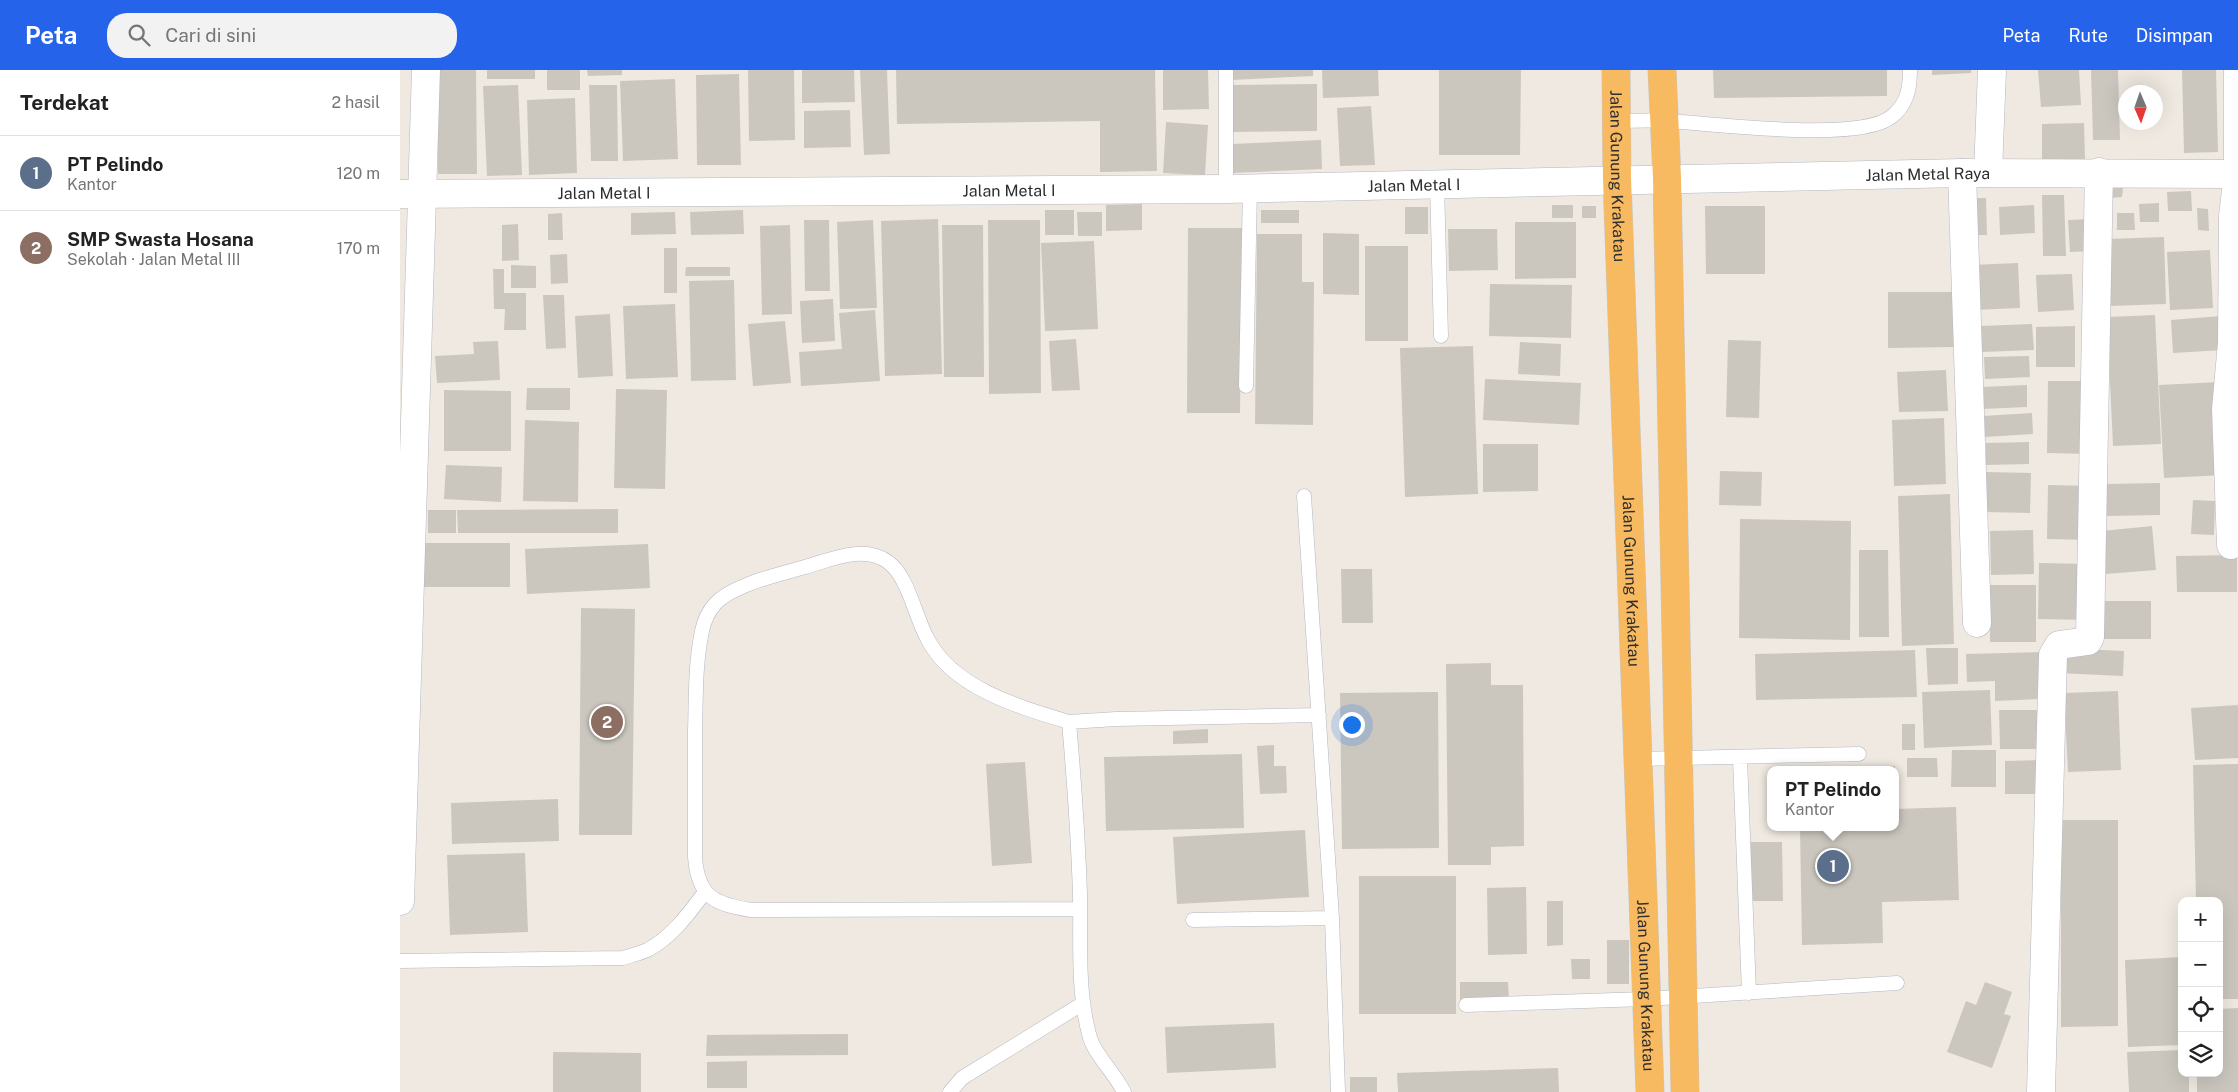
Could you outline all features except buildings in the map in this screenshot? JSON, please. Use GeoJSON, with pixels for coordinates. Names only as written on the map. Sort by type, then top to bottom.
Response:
{"type":"FeatureCollection","features":[{"type":"Feature","properties":{"kind":"highway","name":"Jalan Gunung Krakatau"},"geometry":{"type":"LineString","coordinates":[[1616,70],[1617,179],[1650,1092]]}},
{"type":"Feature","properties":{"kind":"highway"},"geometry":{"type":"LineString","coordinates":[[1662,70],[1667,178],[1680,757],[1685,1092]]}},
{"type":"Feature","properties":{"kind":"street"},"geometry":{"type":"LineString","coordinates":[[400,890],[411,194],[426,70]]}},
{"type":"Feature","properties":{"kind":"street"},"geometry":{"type":"LineString","coordinates":[[1977,623],[1975,173],[1992,70]]}},
{"type":"Feature","properties":{"kind":"street"},"geometry":{"type":"LineString","coordinates":[[2231,545],[2226,409],[2232,343],[2233,216],[2238,174],[2238,70]]}},
{"type":"Feature","properties":{"kind":"street"},"geometry":{"type":"LineString","coordinates":[[2041,1092],[2053,654],[2059,645],[2084,643],[2088,641],[2090,636],[2100,172]]}},
{"type":"Feature","properties":{"kind":"street","name":"Jalan Metal Raya"},"geometry":{"type":"LineString","coordinates":[[1617,179],[1975,173],[2238,174]]}},
{"type":"Feature","properties":{"kind":"street","name":"Jalan Metal I"},"geometry":{"type":"LineString","coordinates":[[411,194],[1238,189],[1617,179]]}},
{"type":"Feature","properties":{"kind":"lane"},"geometry":{"type":"LineString","coordinates":[[1226,70],[1238,189],[1246,386]]}},
{"type":"Feature","properties":{"kind":"lane"},"geometry":{"type":"LineString","coordinates":[[1616,121],[1663,120],[1806,130],[1863,127],[1885,120],[1898,111],[1910,89],[1910,70]]}},
{"type":"Feature","properties":{"kind":"lane"},"geometry":{"type":"LineString","coordinates":[[1437,184],[1441,336]]}},
{"type":"Feature","properties":{"kind":"lane"},"geometry":{"type":"LineString","coordinates":[[1304,496],[1332,918],[1338,1092]]}},
{"type":"Feature","properties":{"kind":"lane"},"geometry":{"type":"LineString","coordinates":[[1080,909],[751,910],[727,906],[704,892],[698,882],[695,857],[696,678],[702,630],[706,616],[724,596],[778,575],[838,556],[860,554],[883,558],[898,570],[927,639],[937,654],[952,670],[974,685],[1031,711],[1069,722],[1116,719],[1319,715]]}},
{"type":"Feature","properties":{"kind":"lane"},"geometry":{"type":"LineString","coordinates":[[1069,722],[1078,840],[1082,1004],[1091,1042],[1114,1073],[1124,1092]]}},
{"type":"Feature","properties":{"kind":"lane"},"geometry":{"type":"LineString","coordinates":[[1638,759],[1859,754]]}},
{"type":"Feature","properties":{"kind":"lane"},"geometry":{"type":"LineString","coordinates":[[1740,758],[1749,994]]}},
{"type":"Feature","properties":{"kind":"lane"},"geometry":{"type":"LineString","coordinates":[[400,961],[623,958],[650,949],[673,931],[685,919],[704,892]]}},
{"type":"Feature","properties":{"kind":"lane"},"geometry":{"type":"LineString","coordinates":[[1193,920],[1332,918]]}},
{"type":"Feature","properties":{"kind":"lane"},"geometry":{"type":"LineString","coordinates":[[1466,1005],[1646,999],[1683,995],[1749,994],[1897,982]]}},
{"type":"Feature","properties":{"kind":"lane"},"geometry":{"type":"LineString","coordinates":[[950,1092],[962,1078],[1082,1004]]}},
{"type":"Feature","properties":{"kind":"place","name":"SMP Swasta Hosana"},"geometry":{"type":"Point","coordinates":[607,722]}},
{"type":"Feature","properties":{"kind":"place","name":"PT Pelindo"},"geometry":{"type":"Point","coordinates":[1833,866]}}]}
